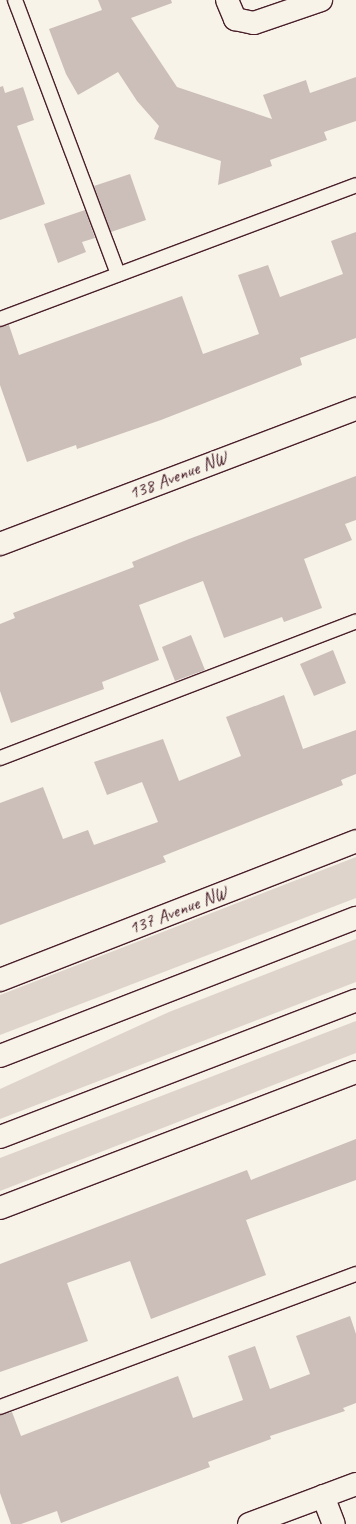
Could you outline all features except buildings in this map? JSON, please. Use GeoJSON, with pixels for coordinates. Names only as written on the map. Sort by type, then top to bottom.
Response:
{"type":"FeatureCollection","features":[{"type":"Feature","properties":{"kind":"street"},"geometry":{"type":"LineString","coordinates":[[227,0],[235,18],[254,23],[321,0]]}},
{"type":"Feature","properties":{"kind":"street","name":"138 Avenue NW"},"geometry":{"type":"LineString","coordinates":[[1,539],[356,408]]}},
{"type":"Feature","properties":{"kind":"street","name":"137 Avenue NW"},"geometry":{"type":"LineString","coordinates":[[0,980],[356,841]]}},
{"type":"Feature","properties":{"kind":"street"},"geometry":{"type":"LineString","coordinates":[[0,1056],[356,918]]}},
{"type":"Feature","properties":{"kind":"street"},"geometry":{"type":"LineString","coordinates":[[0,1137],[356,1000]]}},
{"type":"Feature","properties":{"kind":"street"},"geometry":{"type":"LineString","coordinates":[[0,1208],[356,1072]]}},
{"type":"Feature","properties":{"kind":"street"},"geometry":{"type":"LineString","coordinates":[[249,1524],[356,1484]]}},
{"type":"Feature","properties":{"kind":"street"},"geometry":{"type":"LineString","coordinates":[[323,1496],[334,1524]]}},
{"type":"Feature","properties":{"kind":"lane"},"geometry":{"type":"LineString","coordinates":[[16,0],[118,274]]}},
{"type":"Feature","properties":{"kind":"lane"},"geometry":{"type":"LineString","coordinates":[[0,319],[356,185]]}},
{"type":"Feature","properties":{"kind":"lane"},"geometry":{"type":"LineString","coordinates":[[0,758],[356,622]]}},
{"type":"Feature","properties":{"kind":"lane"},"geometry":{"type":"LineString","coordinates":[[0,1407],[356,1274]]}},
{"type":"Feature","properties":{"kind":"shaded area"},"geometry":{"type":"Polygon","coordinates":[[[356,857],[356,898],[0,1035],[0,995],[356,857]]]}},
{"type":"Feature","properties":{"kind":"shaded area"},"geometry":{"type":"Polygon","coordinates":[[[356,939],[356,982],[0,1119],[0,1089],[169,1012],[356,939]]]}},
{"type":"Feature","properties":{"kind":"shaded area"},"geometry":{"type":"Polygon","coordinates":[[[356,1021],[356,1053],[0,1191],[0,1158],[356,1021]]]}}]}
